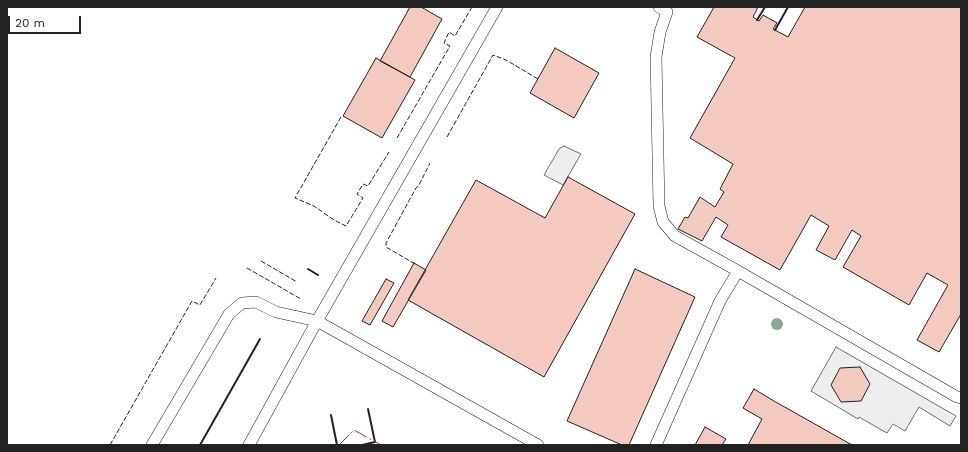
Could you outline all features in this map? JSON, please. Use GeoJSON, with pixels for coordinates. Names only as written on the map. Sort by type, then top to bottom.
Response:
{"type":"FeatureCollection","features":[{"type":"Feature","properties":{"kind":"lane"},"geometry":{"type":"LineString","coordinates":[[249,445],[317,321],[497,7]]}},
{"type":"Feature","properties":{"kind":"lane"},"geometry":{"type":"LineString","coordinates":[[666,9],[656,57],[659,206],[663,222],[674,236],[961,398]]}},
{"type":"Feature","properties":{"kind":"lane"},"geometry":{"type":"LineString","coordinates":[[656,445],[720,301],[738,271]]}},
{"type":"Feature","properties":{"kind":"lane"},"geometry":{"type":"LineString","coordinates":[[152,445],[229,314],[242,303],[256,302],[276,312],[317,321],[538,445]]}},
{"type":"Feature","properties":{"kind":"shaded area"},"geometry":{"type":"Polygon","coordinates":[[[564,146],[581,154],[563,185],[544,175],[559,149],[564,146]]]}},
{"type":"Feature","properties":{"kind":"shaded area"},"geometry":{"type":"Polygon","coordinates":[[[836,347],[956,416],[950,426],[919,407],[905,431],[893,424],[887,433],[859,417],[858,419],[811,391],[836,347]]]}},
{"type":"Feature","properties":{"kind":"building"},"geometry":{"type":"Polygon","coordinates":[[[410,7],[421,7],[442,19],[410,77],[380,61],[410,7]]]}},
{"type":"Feature","properties":{"kind":"building"},"geometry":{"type":"Polygon","coordinates":[[[714,7],[758,7],[753,17],[759,21],[763,15],[777,23],[773,29],[788,37],[805,7],[961,7],[961,314],[939,352],[917,340],[948,285],[927,273],[909,305],[843,267],[861,236],[852,230],[835,260],[816,250],[829,226],[811,215],[780,270],[721,237],[728,225],[716,217],[702,241],[678,229],[685,217],[688,218],[700,197],[715,207],[724,192],[720,189],[733,164],[690,138],[735,58],[697,37],[714,7]]]}},
{"type":"Feature","properties":{"kind":"building"},"geometry":{"type":"Polygon","coordinates":[[[555,48],[599,73],[574,118],[530,93],[555,48]]]}},
{"type":"Feature","properties":{"kind":"building"},"geometry":{"type":"Polygon","coordinates":[[[376,58],[415,80],[382,138],[343,116],[376,58]]]}},
{"type":"Feature","properties":{"kind":"building"},"geometry":{"type":"Polygon","coordinates":[[[568,177],[635,214],[544,377],[408,300],[476,180],[545,218],[568,177]]]}},
{"type":"Feature","properties":{"kind":"building"},"geometry":{"type":"Polygon","coordinates":[[[414,263],[426,270],[393,327],[382,321],[414,263]]]}},
{"type":"Feature","properties":{"kind":"building"},"geometry":{"type":"Polygon","coordinates":[[[635,269],[695,297],[629,445],[622,445],[567,421],[635,269]]]}},
{"type":"Feature","properties":{"kind":"building"},"geometry":{"type":"Polygon","coordinates":[[[386,279],[394,283],[370,325],[362,321],[386,279]]]}},
{"type":"Feature","properties":{"kind":"building"},"geometry":{"type":"Polygon","coordinates":[[[860,367],[870,384],[861,401],[841,402],[831,385],[840,368],[860,367]]]}},
{"type":"Feature","properties":{"kind":"building"},"geometry":{"type":"Polygon","coordinates":[[[754,389],[852,445],[748,445],[762,419],[743,408],[754,389]]]}},
{"type":"Feature","properties":{"kind":"building"},"geometry":{"type":"Polygon","coordinates":[[[705,427],[726,439],[722,445],[695,445],[705,427]]]}},
{"type":"Feature","properties":{"kind":"fence"},"geometry":{"type":"LineString","coordinates":[[397,138],[450,46],[444,43],[449,32],[455,36],[472,7]]}},
{"type":"Feature","properties":{"kind":"fence"},"geometry":{"type":"LineString","coordinates":[[447,137],[493,55],[506,60],[538,79]]}},
{"type":"Feature","properties":{"kind":"fence"},"geometry":{"type":"LineString","coordinates":[[341,117],[295,198],[314,206],[334,220],[346,226],[363,198],[357,194],[363,184],[368,186],[389,152]]}},
{"type":"Feature","properties":{"kind":"fence"},"geometry":{"type":"LineString","coordinates":[[415,264],[386,247],[386,243],[430,163]]}},
{"type":"Feature","properties":{"kind":"fence"},"geometry":{"type":"LineString","coordinates":[[261,261],[297,282]]}},
{"type":"Feature","properties":{"kind":"fence"},"geometry":{"type":"LineString","coordinates":[[247,268],[301,299]]}},
{"type":"Feature","properties":{"kind":"fence"},"geometry":{"type":"LineString","coordinates":[[110,445],[192,301],[200,305],[216,278]]}},
{"type":"Feature","properties":{"kind":"wall"},"geometry":{"type":"LineString","coordinates":[[757,20],[765,7]]}},
{"type":"Feature","properties":{"kind":"wall"},"geometry":{"type":"LineString","coordinates":[[775,30],[788,7]]}},
{"type":"Feature","properties":{"kind":"wall"},"geometry":{"type":"LineString","coordinates":[[308,269],[318,275]]}},
{"type":"Feature","properties":{"kind":"wall"},"geometry":{"type":"LineString","coordinates":[[200,445],[260,339]]}},
{"type":"Feature","properties":{"kind":"wall"},"geometry":{"type":"LineString","coordinates":[[362,445],[375,442],[368,409]]}},
{"type":"Feature","properties":{"kind":"wall"},"geometry":{"type":"LineString","coordinates":[[331,415],[337,445]]}},
{"type":"Feature","properties":{"kind":"power"},"geometry":{"type":"LineString","coordinates":[[339,445],[354,430],[381,445]]}}]}
